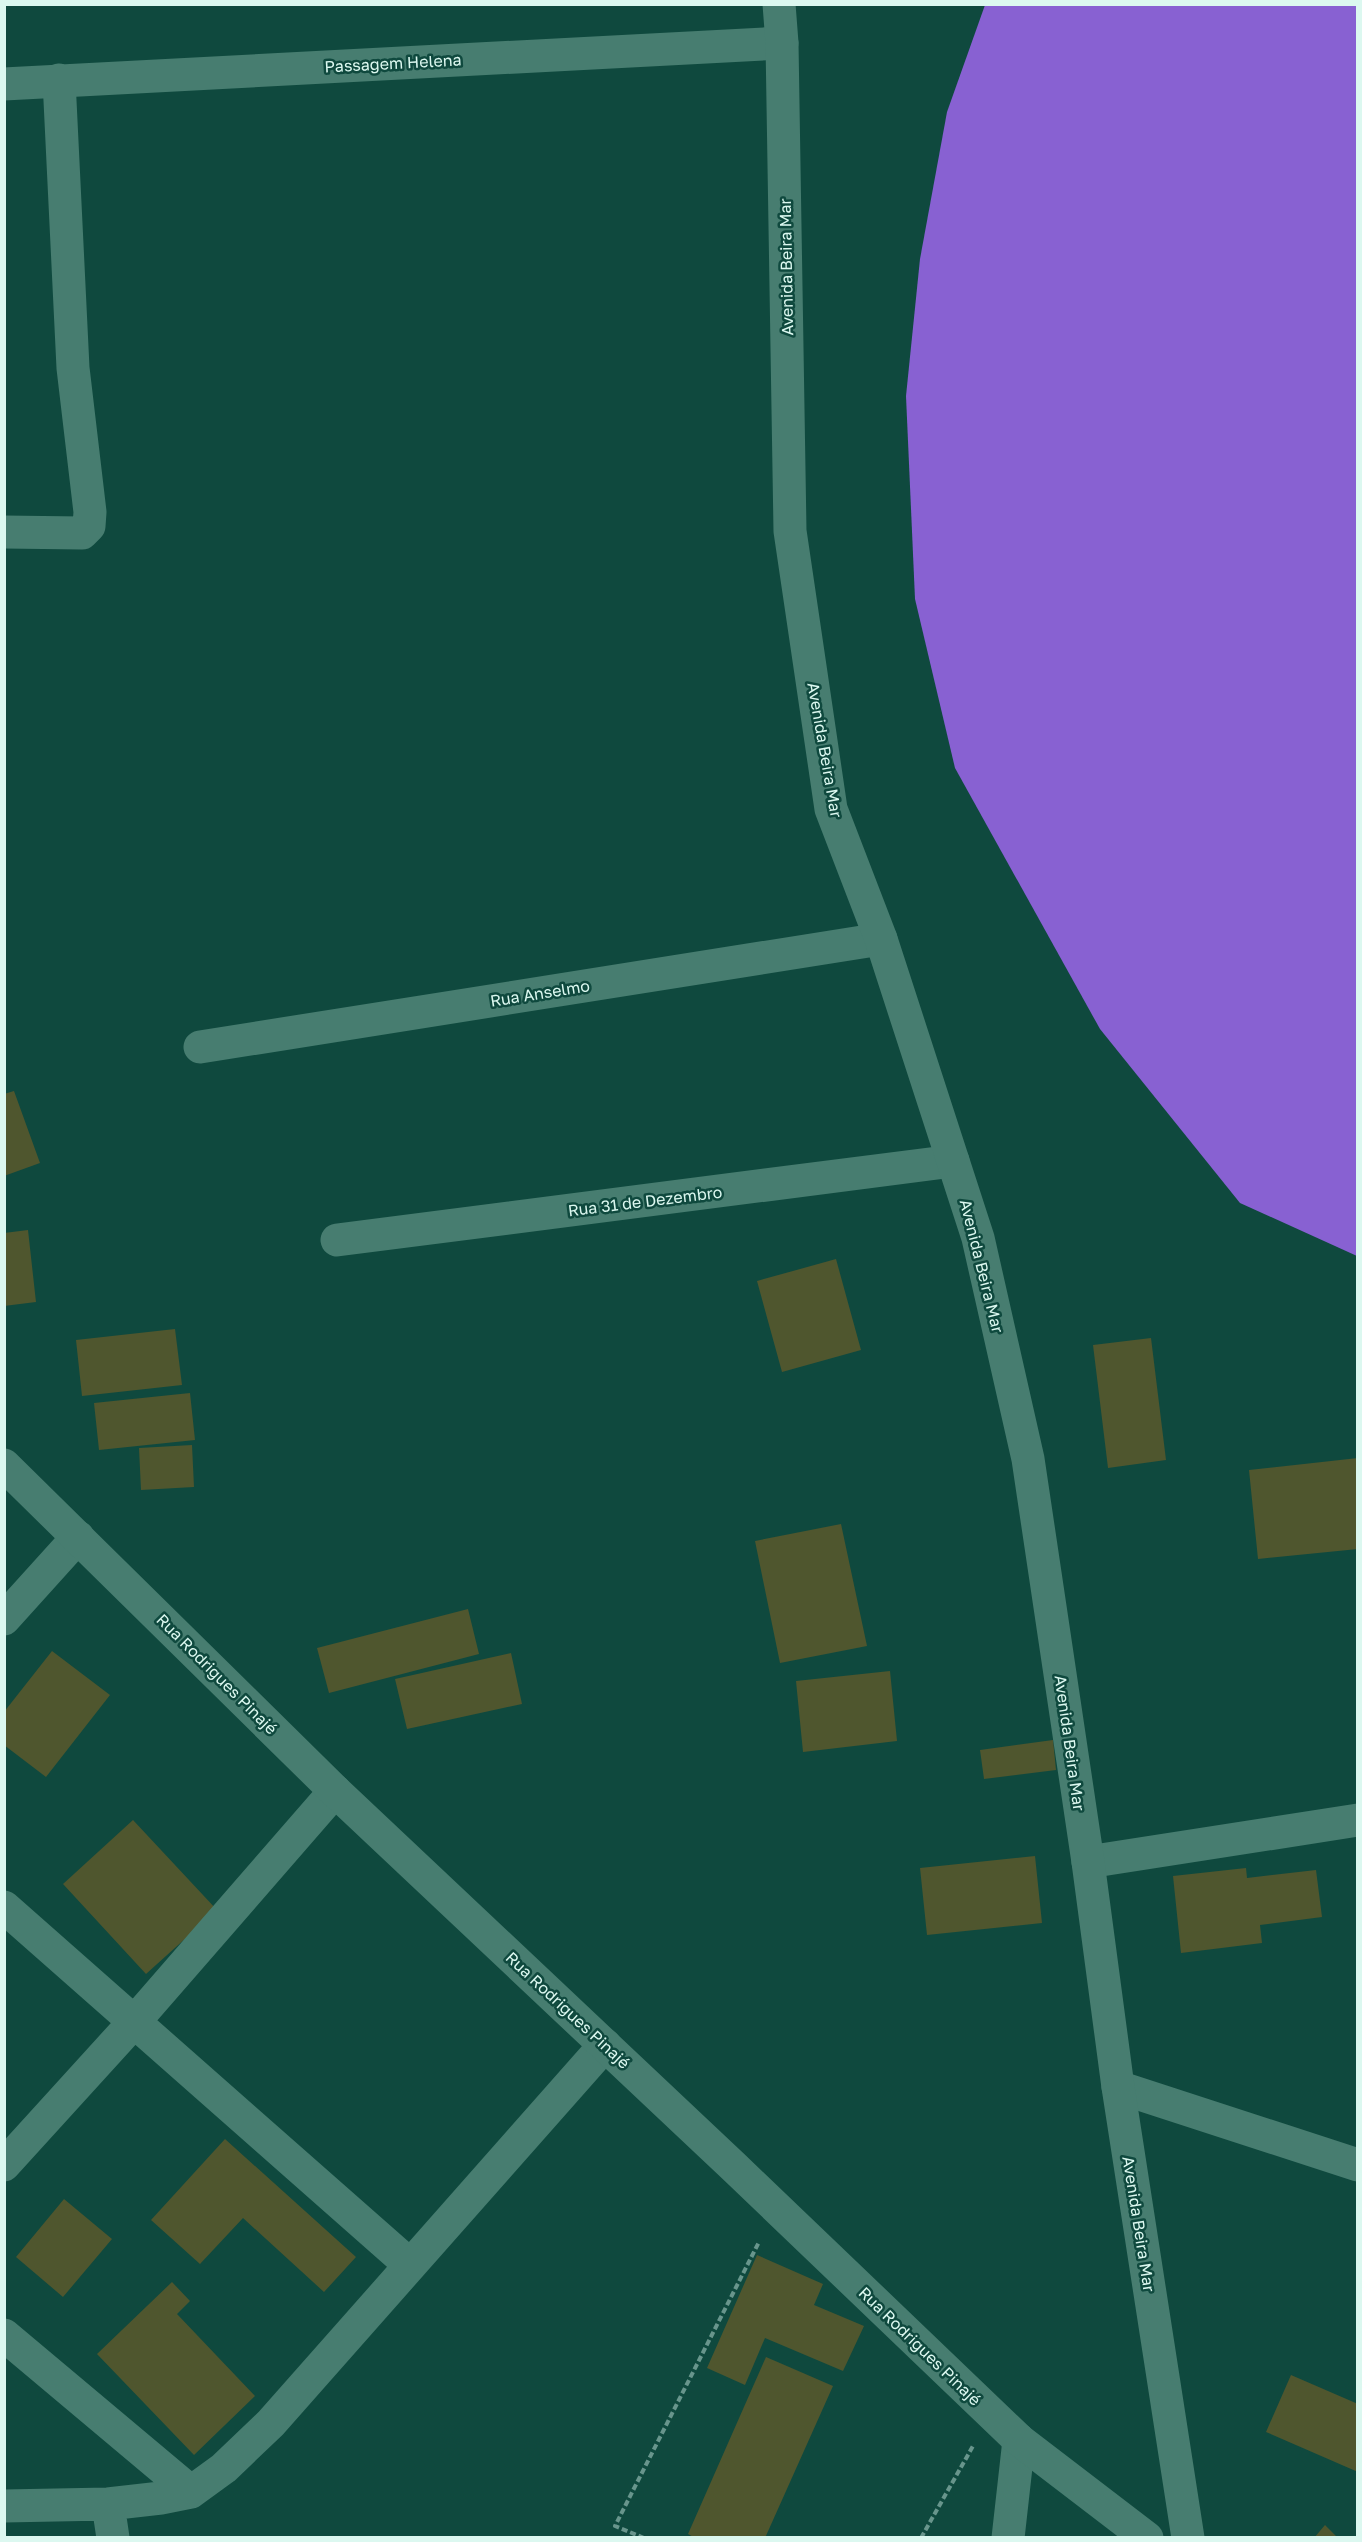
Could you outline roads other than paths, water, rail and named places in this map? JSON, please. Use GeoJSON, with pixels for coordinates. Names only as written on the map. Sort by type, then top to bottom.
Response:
{"type":"FeatureCollection","features":[{"type":"Feature","properties":{"kind":"street","name":"Avenida Beira Mar"},"geometry":{"type":"LineString","coordinates":[[779,4],[782,43],[790,531],[831,809],[881,939],[978,1238],[1028,1460],[1088,1862],[1118,2087],[1188,2538]]}},
{"type":"Feature","properties":{"kind":"street","name":"Passagem Helena"},"geometry":{"type":"LineString","coordinates":[[4,84],[782,43]]}},
{"type":"Feature","properties":{"kind":"street"},"geometry":{"type":"LineString","coordinates":[[4,532],[82,533],[89,526],[90,512],[73,368],[59,80]]}},
{"type":"Feature","properties":{"kind":"street","name":"Rua Anselmo"},"geometry":{"type":"LineString","coordinates":[[200,1047],[881,939]]}},
{"type":"Feature","properties":{"kind":"street","name":"Rua 31 de Dezembro"},"geometry":{"type":"LineString","coordinates":[[337,1240],[953,1161]]}},
{"type":"Feature","properties":{"kind":"street","name":"Rua Rodrigues Pinajé"},"geometry":{"type":"LineString","coordinates":[[4,1465],[335,1791],[605,2045],[1018,2440],[1148,2538]]}},
{"type":"Feature","properties":{"kind":"street"},"geometry":{"type":"LineString","coordinates":[[4,1619],[78,1537]]}},
{"type":"Feature","properties":{"kind":"street"},"geometry":{"type":"LineString","coordinates":[[4,2165],[135,2021],[335,1791]]}},
{"type":"Feature","properties":{"kind":"street"},"geometry":{"type":"LineString","coordinates":[[1088,1862],[1358,1820]]}},
{"type":"Feature","properties":{"kind":"street"},"geometry":{"type":"LineString","coordinates":[[4,1907],[410,2265]]}},
{"type":"Feature","properties":{"kind":"street"},"geometry":{"type":"LineString","coordinates":[[4,2506],[108,2504],[162,2498],[191,2492],[225,2468],[271,2423],[605,2045]]}},
{"type":"Feature","properties":{"kind":"street"},"geometry":{"type":"LineString","coordinates":[[1118,2087],[1358,2165]]}},
{"type":"Feature","properties":{"kind":"street"},"geometry":{"type":"LineString","coordinates":[[4,2335],[191,2492]]}},
{"type":"Feature","properties":{"kind":"street"},"geometry":{"type":"LineString","coordinates":[[1008,2538],[1018,2440]]}},
{"type":"Feature","properties":{"kind":"street"},"geometry":{"type":"LineString","coordinates":[[108,2504],[113,2538]]}}]}
